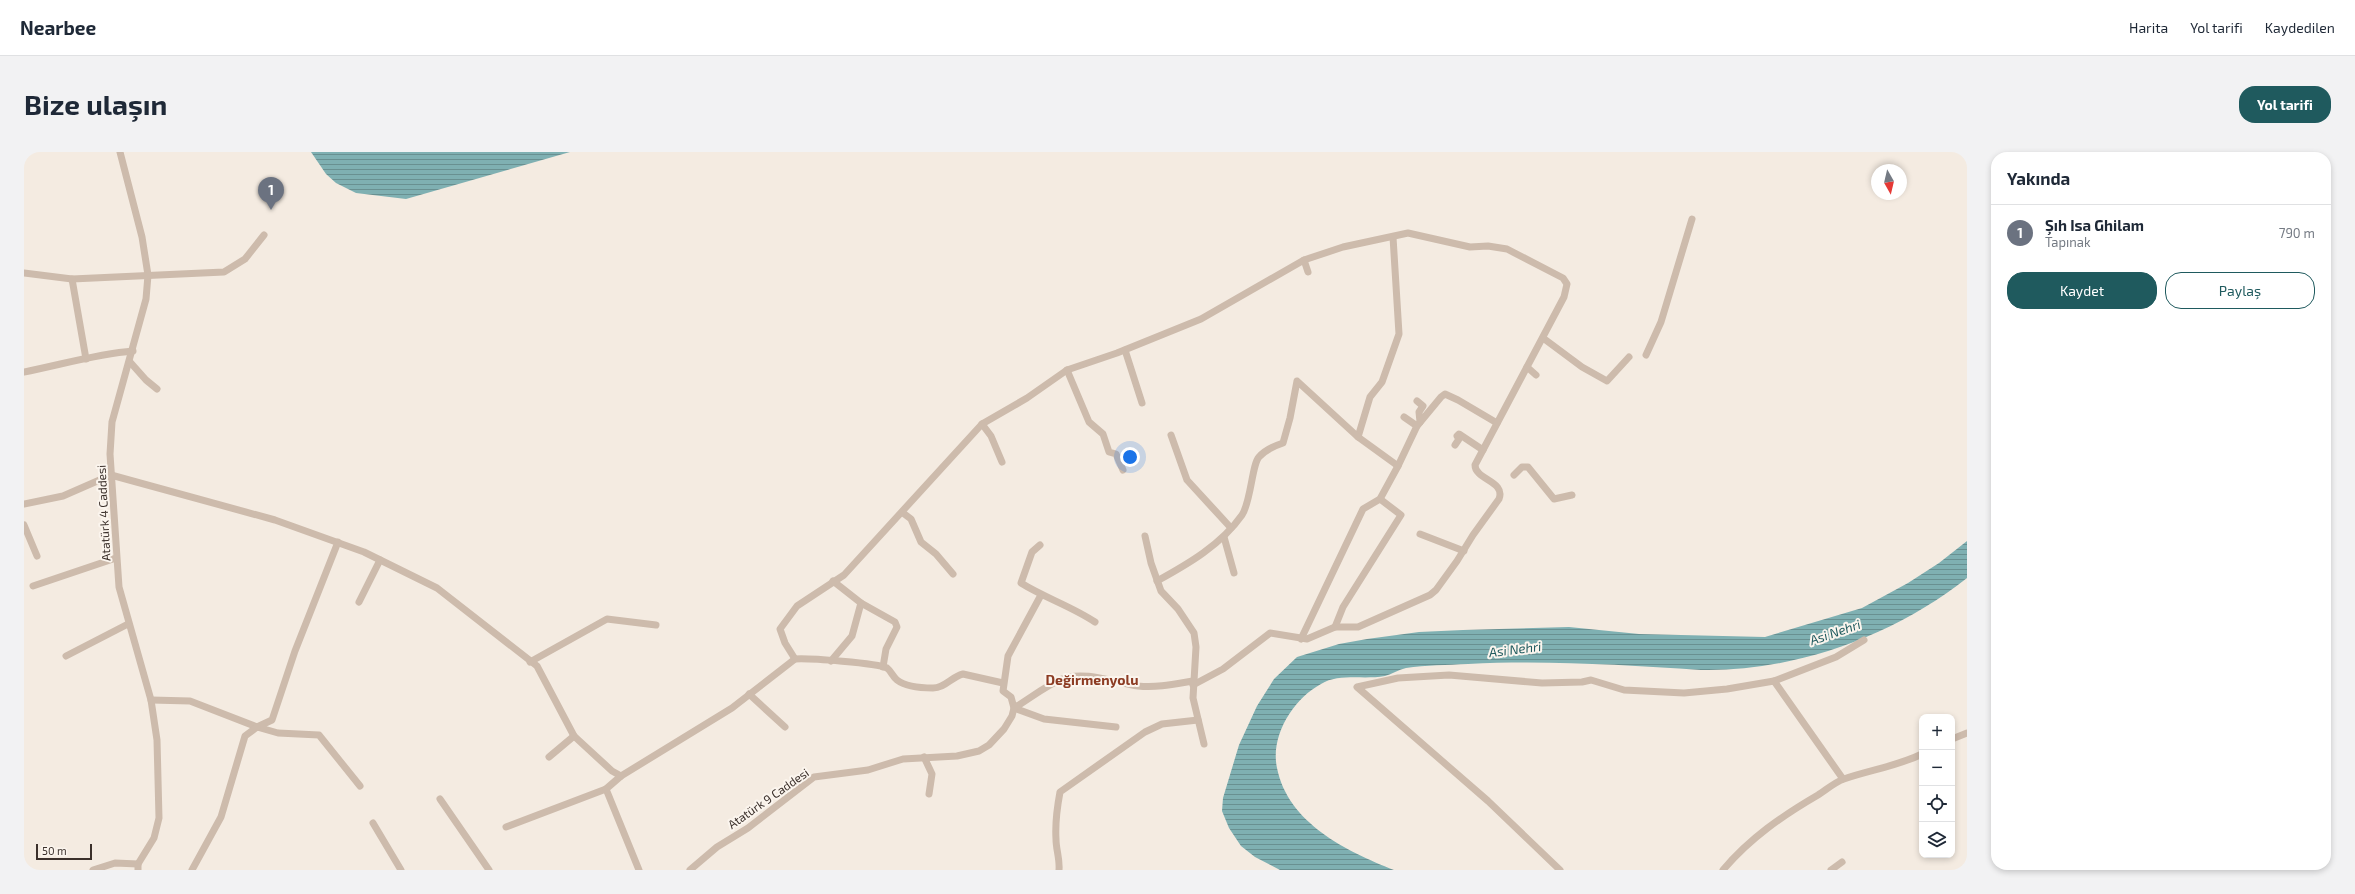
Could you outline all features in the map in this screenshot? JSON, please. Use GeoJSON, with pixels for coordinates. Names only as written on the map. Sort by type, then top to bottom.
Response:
{"type":"FeatureCollection","features":[{"type":"Feature","properties":{"kind":"street","name":"Atatürk 4 Caddesi"},"geometry":{"type":"LineString","coordinates":[[120,152],[142,237],[148,275],[146,298],[130,362],[112,422],[111,475],[116,558],[120,593],[151,700],[157,740],[160,818],[154,838],[138,867]]}},
{"type":"Feature","properties":{"kind":"street"},"geometry":{"type":"LineString","coordinates":[[1646,355],[1661,322],[1692,219]]}},
{"type":"Feature","properties":{"kind":"street"},"geometry":{"type":"LineString","coordinates":[[795,659],[785,643],[780,629],[797,606],[844,575],[903,513],[982,424],[1027,398],[1067,370],[1125,350],[1201,319],[1304,260],[1343,247],[1408,233],[1470,247],[1488,246],[1507,249],[1563,278],[1567,284],[1566,291],[1543,338],[1475,465],[1476,470],[1496,485],[1500,496],[1441,584],[1430,595],[1358,627],[1335,627],[1307,639],[1270,633],[1223,669],[1193,683],[1159,687],[1137,686],[1116,680],[1084,677],[1062,679],[1014,708]]}},
{"type":"Feature","properties":{"kind":"street"},"geometry":{"type":"LineString","coordinates":[[24,273],[72,279],[224,272],[245,259],[264,235]]}},
{"type":"Feature","properties":{"kind":"street"},"geometry":{"type":"LineString","coordinates":[[1358,437],[1370,397],[1382,382],[1399,334],[1393,237]]}},
{"type":"Feature","properties":{"kind":"street"},"geometry":{"type":"LineString","coordinates":[[1304,260],[1308,272]]}},
{"type":"Feature","properties":{"kind":"street"},"geometry":{"type":"LineString","coordinates":[[72,279],[86,359]]}},
{"type":"Feature","properties":{"kind":"street"},"geometry":{"type":"LineString","coordinates":[[1543,338],[1582,367],[1607,381],[1629,357]]}},
{"type":"Feature","properties":{"kind":"street"},"geometry":{"type":"LineString","coordinates":[[24,372],[110,353],[133,350]]}},
{"type":"Feature","properties":{"kind":"street"},"geometry":{"type":"LineString","coordinates":[[1125,350],[1142,403]]}},
{"type":"Feature","properties":{"kind":"street"},"geometry":{"type":"LineString","coordinates":[[130,362],[146,380],[157,388]]}},
{"type":"Feature","properties":{"kind":"street"},"geometry":{"type":"LineString","coordinates":[[1527,367],[1536,375]]}},
{"type":"Feature","properties":{"kind":"street"},"geometry":{"type":"LineString","coordinates":[[1067,370],[1089,422],[1103,434],[1109,452],[1116,454],[1122,470]]}},
{"type":"Feature","properties":{"kind":"street"},"geometry":{"type":"LineString","coordinates":[[1157,581],[1191,562],[1224,537],[1243,514],[1258,457],[1282,442],[1290,418],[1297,381],[1358,437],[1398,466]]}},
{"type":"Feature","properties":{"kind":"street"},"geometry":{"type":"LineString","coordinates":[[1301,638],[1363,509],[1380,499],[1418,424],[1445,394],[1497,423]]}},
{"type":"Feature","properties":{"kind":"street"},"geometry":{"type":"LineString","coordinates":[[1417,401],[1423,406],[1419,412],[1418,424]]}},
{"type":"Feature","properties":{"kind":"street"},"geometry":{"type":"LineString","coordinates":[[1404,417],[1418,424]]}},
{"type":"Feature","properties":{"kind":"street"},"geometry":{"type":"LineString","coordinates":[[982,424],[991,436],[1002,462]]}},
{"type":"Feature","properties":{"kind":"street"},"geometry":{"type":"LineString","coordinates":[[1455,445],[1459,439],[1457,436],[1459,434],[1483,450]]}},
{"type":"Feature","properties":{"kind":"street"},"geometry":{"type":"LineString","coordinates":[[1171,435],[1187,480],[1231,528]]}},
{"type":"Feature","properties":{"kind":"street"},"geometry":{"type":"LineString","coordinates":[[1514,475],[1522,467],[1528,467],[1554,499],[1572,495]]}},
{"type":"Feature","properties":{"kind":"street"},"geometry":{"type":"LineString","coordinates":[[24,504],[62,496],[111,475],[275,520],[338,542],[380,560],[437,588],[537,666],[574,736],[612,771],[621,776]]}},
{"type":"Feature","properties":{"kind":"street"},"geometry":{"type":"LineString","coordinates":[[1335,627],[1343,607],[1401,515],[1380,499]]}},
{"type":"Feature","properties":{"kind":"street"},"geometry":{"type":"LineString","coordinates":[[903,513],[911,519],[921,542],[936,554],[953,574]]}},
{"type":"Feature","properties":{"kind":"street"},"geometry":{"type":"LineString","coordinates":[[24,525],[37,556]]}},
{"type":"Feature","properties":{"kind":"street"},"geometry":{"type":"LineString","coordinates":[[1420,534],[1464,551]]}},
{"type":"Feature","properties":{"kind":"street"},"geometry":{"type":"LineString","coordinates":[[1146,536],[1151,563],[1161,591],[1178,609],[1194,633],[1196,647],[1193,698],[1204,744]]}},
{"type":"Feature","properties":{"kind":"street"},"geometry":{"type":"LineString","coordinates":[[1224,537],[1234,573]]}},
{"type":"Feature","properties":{"kind":"street"},"geometry":{"type":"LineString","coordinates":[[192,870],[221,817],[245,736],[257,727],[272,720],[295,651],[338,542]]}},
{"type":"Feature","properties":{"kind":"street"},"geometry":{"type":"LineString","coordinates":[[1040,545],[1032,552],[1020,581],[1041,595],[1071,606],[1095,622]]}},
{"type":"Feature","properties":{"kind":"street"},"geometry":{"type":"LineString","coordinates":[[33,586],[116,558]]}},
{"type":"Feature","properties":{"kind":"street"},"geometry":{"type":"LineString","coordinates":[[359,602],[380,560]]}},
{"type":"Feature","properties":{"kind":"street"},"geometry":{"type":"LineString","coordinates":[[833,581],[861,603],[895,622],[897,627],[886,649],[883,667]]}},
{"type":"Feature","properties":{"kind":"street"},"geometry":{"type":"LineString","coordinates":[[1014,708],[1011,697],[1004,691],[1003,683],[1008,656],[1041,595]]}},
{"type":"Feature","properties":{"kind":"street"},"geometry":{"type":"LineString","coordinates":[[831,661],[852,636],[861,603]]}},
{"type":"Feature","properties":{"kind":"street"},"geometry":{"type":"LineString","coordinates":[[530,662],[607,619],[656,625]]}},
{"type":"Feature","properties":{"kind":"street"},"geometry":{"type":"LineString","coordinates":[[66,656],[128,624]]}},
{"type":"Feature","properties":{"kind":"street"},"geometry":{"type":"LineString","coordinates":[[1560,870],[1488,801],[1357,688],[1398,678],[1449,676],[1542,683],[1582,682],[1591,680],[1624,690],[1684,693],[1727,689],[1774,681],[1836,657],[1864,640]]}},
{"type":"Feature","properties":{"kind":"street"},"geometry":{"type":"LineString","coordinates":[[506,828],[606,789],[621,776],[732,708],[795,659],[831,661],[883,667],[886,668],[898,680],[912,686],[938,688],[962,674],[1003,683]]}},
{"type":"Feature","properties":{"kind":"street"},"geometry":{"type":"LineString","coordinates":[[1774,681],[1843,779]]}},
{"type":"Feature","properties":{"kind":"street"},"geometry":{"type":"LineString","coordinates":[[749,694],[785,727]]}},
{"type":"Feature","properties":{"kind":"street"},"geometry":{"type":"LineString","coordinates":[[151,700],[190,701],[257,727],[278,733],[319,735],[360,786]]}},
{"type":"Feature","properties":{"kind":"street"},"geometry":{"type":"LineString","coordinates":[[1014,708],[1044,719],[1116,727]]}},
{"type":"Feature","properties":{"kind":"street","name":"Atatürk 9 Caddesi"},"geometry":{"type":"LineString","coordinates":[[690,870],[717,847],[748,828],[814,778],[868,770],[903,759],[964,755],[984,748],[1004,729],[1012,716],[1014,708]]}},
{"type":"Feature","properties":{"kind":"street"},"geometry":{"type":"LineString","coordinates":[[1059,870],[1056,840],[1057,810],[1060,792],[1145,732],[1162,724],[1198,720]]}},
{"type":"Feature","properties":{"kind":"street"},"geometry":{"type":"LineString","coordinates":[[1955,738],[1967,733]]}},
{"type":"Feature","properties":{"kind":"street"},"geometry":{"type":"LineString","coordinates":[[549,758],[574,736]]}},
{"type":"Feature","properties":{"kind":"street"},"geometry":{"type":"LineString","coordinates":[[1723,870],[1758,834],[1776,820],[1843,779],[1870,770],[1902,764],[1919,756]]}},
{"type":"Feature","properties":{"kind":"street"},"geometry":{"type":"LineString","coordinates":[[924,757],[932,774],[929,794]]}},
{"type":"Feature","properties":{"kind":"street"},"geometry":{"type":"LineString","coordinates":[[606,789],[639,870]]}},
{"type":"Feature","properties":{"kind":"street"},"geometry":{"type":"LineString","coordinates":[[440,799],[489,870]]}},
{"type":"Feature","properties":{"kind":"street"},"geometry":{"type":"LineString","coordinates":[[373,824],[401,870]]}},
{"type":"Feature","properties":{"kind":"street"},"geometry":{"type":"LineString","coordinates":[[1831,870],[1842,862]]}},
{"type":"Feature","properties":{"kind":"street"},"geometry":{"type":"LineString","coordinates":[[93,870],[115,863],[138,867]]}},
{"type":"Feature","properties":{"kind":"water"},"geometry":{"type":"Polygon","coordinates":[[[311,152],[570,152],[406,199],[356,193],[336,183],[326,174],[311,152]]]}},
{"type":"Feature","properties":{"kind":"water","name":"Asi Nehri"},"geometry":{"type":"Polygon","coordinates":[[[1967,541],[1967,578],[1938,599],[1908,617],[1875,633],[1842,646],[1807,657],[1772,665],[1736,669],[1701,670],[1614,665],[1497,663],[1406,668],[1385,676],[1336,679],[1321,684],[1301,699],[1293,709],[1280,731],[1276,756],[1277,768],[1283,787],[1293,804],[1306,819],[1322,832],[1357,854],[1394,870],[1280,870],[1255,857],[1241,846],[1229,828],[1222,811],[1223,798],[1239,745],[1257,706],[1274,679],[1297,657],[1339,644],[1367,639],[1419,632],[1463,630],[1569,627],[1639,634],[1765,637],[1862,608],[1908,583],[1939,563],[1967,541]]]}},
{"type":"Feature","properties":{"kind":"place","name":"Şıh Isa Ghilam"},"geometry":{"type":"Point","coordinates":[271,210]}},
{"type":"Feature","properties":{"kind":"district","name":"Değirmenyolu"},"geometry":{"type":"Point","coordinates":[1092,679]}}]}
